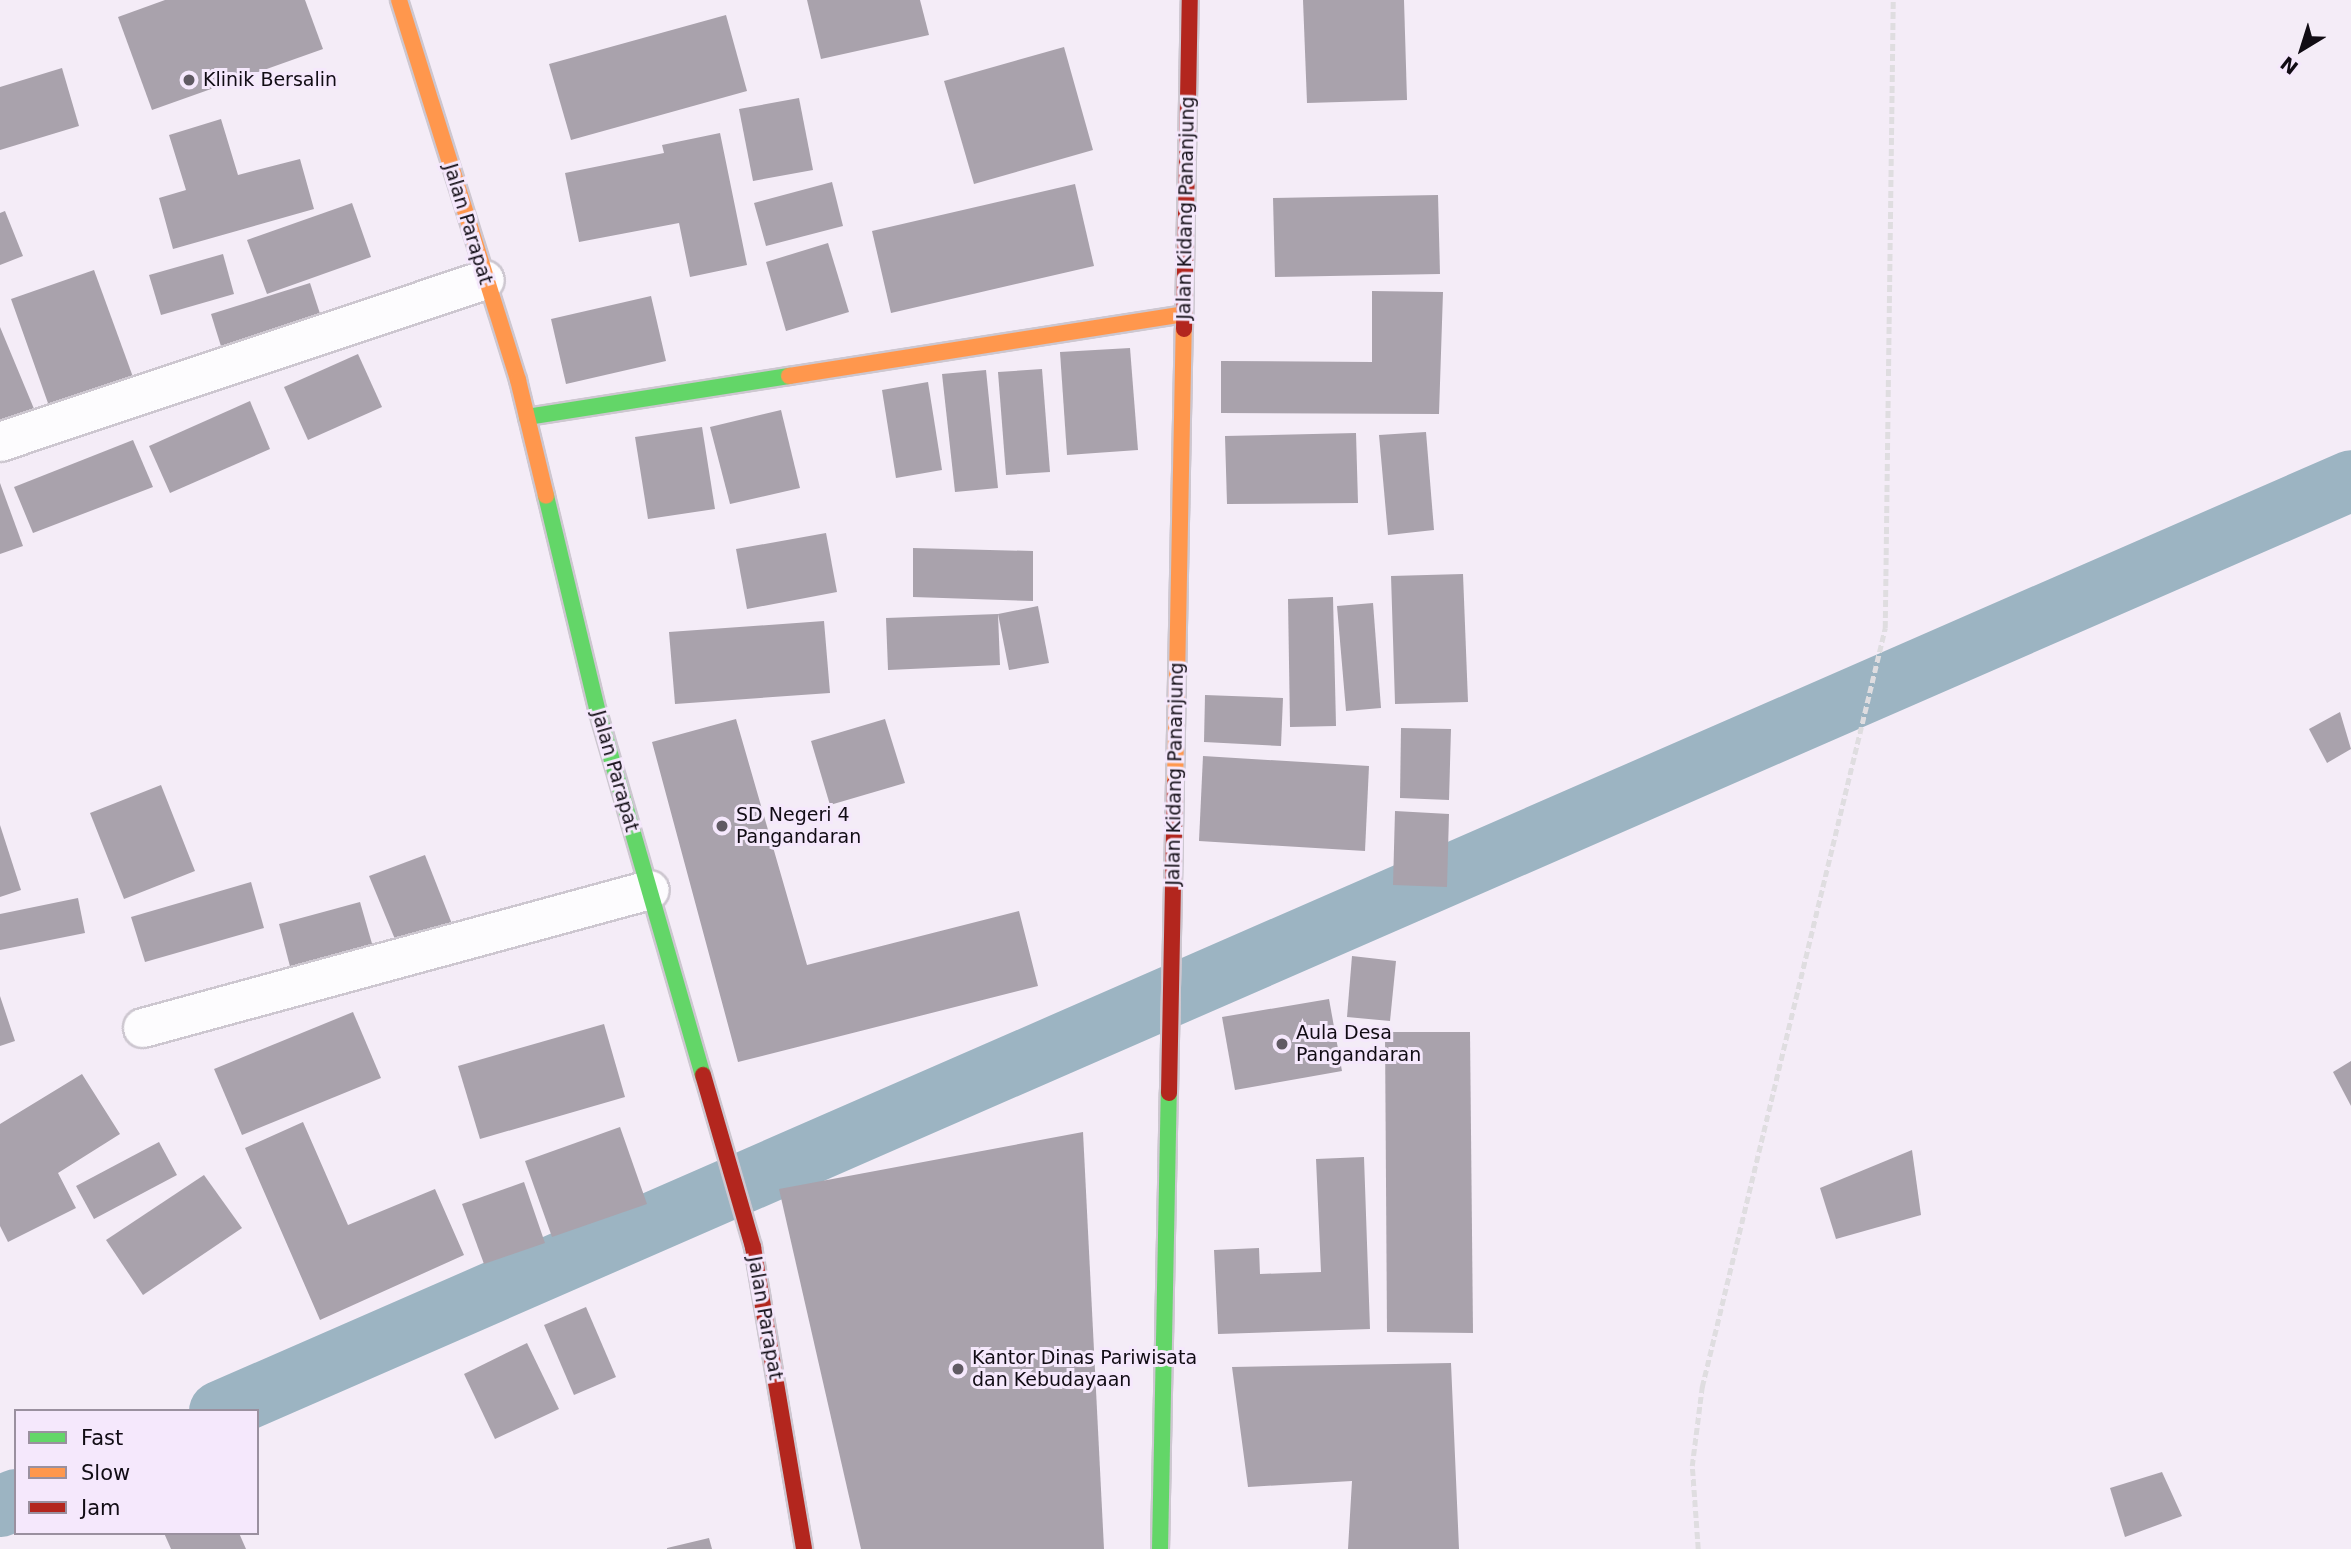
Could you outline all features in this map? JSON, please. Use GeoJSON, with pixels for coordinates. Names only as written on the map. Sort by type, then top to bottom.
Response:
{"type":"FeatureCollection","features":[{"type":"Feature","properties":{"kind":"street","name":"Jalan Parapat"},"geometry":{"type":"LineString","coordinates":[[399,0],[527,417],[598,712],[753,1247],[804,1549]]}},
{"type":"Feature","properties":{"kind":"street","name":"Jalan Kidang Pananjung"},"geometry":{"type":"LineString","coordinates":[[1160,1549],[1191,0]]}},
{"type":"Feature","properties":{"kind":"street"},"geometry":{"type":"LineString","coordinates":[[0,442],[485,280]]}},
{"type":"Feature","properties":{"kind":"street"},"geometry":{"type":"LineString","coordinates":[[527,417],[1184,314]]}},
{"type":"Feature","properties":{"kind":"street"},"geometry":{"type":"LineString","coordinates":[[143,1028],[650,890]]}},
{"type":"Feature","properties":{"kind":"path"},"geometry":{"type":"LineString","coordinates":[[1698,1549],[1692,1466],[1702,1387],[1885,628],[1893,0]]}},
{"type":"Feature","properties":{"kind":"building","name":"Klinik Bersalin"},"geometry":{"type":"Polygon","coordinates":[[[165,0],[305,0],[323,49],[152,110],[118,17],[165,0]]]}},
{"type":"Feature","properties":{"kind":"building"},"geometry":{"type":"Polygon","coordinates":[[[807,0],[920,0],[929,35],[821,59],[807,0]]]}},
{"type":"Feature","properties":{"kind":"building"},"geometry":{"type":"Polygon","coordinates":[[[1303,0],[1404,0],[1407,100],[1307,103],[1303,0]]]}},
{"type":"Feature","properties":{"kind":"building"},"geometry":{"type":"Polygon","coordinates":[[[726,15],[747,91],[571,140],[549,64],[726,15]]]}},
{"type":"Feature","properties":{"kind":"building"},"geometry":{"type":"Polygon","coordinates":[[[1064,47],[1093,150],[974,184],[944,81],[1064,47]]]}},
{"type":"Feature","properties":{"kind":"building"},"geometry":{"type":"Polygon","coordinates":[[[62,68],[79,126],[0,150],[0,87],[62,68]]]}},
{"type":"Feature","properties":{"kind":"building"},"geometry":{"type":"Polygon","coordinates":[[[799,98],[813,170],[753,181],[739,109],[799,98]]]}},
{"type":"Feature","properties":{"kind":"building"},"geometry":{"type":"Polygon","coordinates":[[[221,119],[238,175],[300,159],[314,209],[173,249],[159,198],[186,190],[169,135],[221,119]]]}},
{"type":"Feature","properties":{"kind":"building"},"geometry":{"type":"Polygon","coordinates":[[[720,133],[747,265],[690,277],[679,223],[579,242],[565,173],[664,153],[662,145],[720,133]]]}},
{"type":"Feature","properties":{"kind":"building"},"geometry":{"type":"Polygon","coordinates":[[[832,182],[843,226],[766,246],[754,203],[832,182]]]}},
{"type":"Feature","properties":{"kind":"building"},"geometry":{"type":"Polygon","coordinates":[[[1075,184],[1094,266],[891,313],[872,231],[1075,184]]]}},
{"type":"Feature","properties":{"kind":"building"},"geometry":{"type":"Polygon","coordinates":[[[1438,195],[1440,274],[1275,277],[1273,198],[1438,195]]]}},
{"type":"Feature","properties":{"kind":"building"},"geometry":{"type":"Polygon","coordinates":[[[352,203],[371,257],[267,294],[247,240],[352,203]]]}},
{"type":"Feature","properties":{"kind":"building"},"geometry":{"type":"Polygon","coordinates":[[[5,211],[23,256],[0,265],[0,213],[5,211]]]}},
{"type":"Feature","properties":{"kind":"building"},"geometry":{"type":"Polygon","coordinates":[[[828,243],[849,312],[786,331],[766,262],[828,243]]]}},
{"type":"Feature","properties":{"kind":"building"},"geometry":{"type":"Polygon","coordinates":[[[223,254],[234,294],[161,315],[149,275],[223,254]]]}},
{"type":"Feature","properties":{"kind":"building"},"geometry":{"type":"Polygon","coordinates":[[[94,270],[133,377],[49,406],[11,299],[94,270]]]}},
{"type":"Feature","properties":{"kind":"building"},"geometry":{"type":"Polygon","coordinates":[[[310,283],[324,326],[224,356],[211,314],[310,283]]]}},
{"type":"Feature","properties":{"kind":"building"},"geometry":{"type":"Polygon","coordinates":[[[1372,291],[1443,292],[1439,414],[1221,413],[1221,361],[1372,362],[1372,291]]]}},
{"type":"Feature","properties":{"kind":"building"},"geometry":{"type":"Polygon","coordinates":[[[651,296],[666,361],[566,384],[551,319],[651,296]]]}},
{"type":"Feature","properties":{"kind":"building"},"geometry":{"type":"Polygon","coordinates":[[[0,327],[37,416],[0,431],[0,327]]]}},
{"type":"Feature","properties":{"kind":"building"},"geometry":{"type":"Polygon","coordinates":[[[1130,348],[1138,450],[1067,455],[1060,352],[1130,348]]]}},
{"type":"Feature","properties":{"kind":"building"},"geometry":{"type":"Polygon","coordinates":[[[358,354],[382,407],[308,440],[284,387],[358,354]]]}},
{"type":"Feature","properties":{"kind":"building"},"geometry":{"type":"Polygon","coordinates":[[[1042,369],[1050,472],[1006,475],[998,372],[1042,369]]]}},
{"type":"Feature","properties":{"kind":"building"},"geometry":{"type":"Polygon","coordinates":[[[986,370],[998,488],[955,492],[942,374],[986,370]]]}},
{"type":"Feature","properties":{"kind":"building"},"geometry":{"type":"Polygon","coordinates":[[[928,382],[942,470],[896,478],[882,390],[928,382]]]}},
{"type":"Feature","properties":{"kind":"building"},"geometry":{"type":"Polygon","coordinates":[[[250,401],[270,449],[170,493],[149,446],[250,401]]]}},
{"type":"Feature","properties":{"kind":"building"},"geometry":{"type":"Polygon","coordinates":[[[781,410],[800,488],[730,504],[710,427],[781,410]]]}},
{"type":"Feature","properties":{"kind":"building"},"geometry":{"type":"Polygon","coordinates":[[[702,427],[715,509],[648,519],[635,437],[702,427]]]}},
{"type":"Feature","properties":{"kind":"building"},"geometry":{"type":"Polygon","coordinates":[[[1426,432],[1434,530],[1388,535],[1379,435],[1426,432]]]}},
{"type":"Feature","properties":{"kind":"building"},"geometry":{"type":"Polygon","coordinates":[[[1356,433],[1358,503],[1227,504],[1225,436],[1356,433]]]}},
{"type":"Feature","properties":{"kind":"building"},"geometry":{"type":"Polygon","coordinates":[[[133,440],[153,487],[33,533],[14,487],[133,440]]]}},
{"type":"Feature","properties":{"kind":"building"},"geometry":{"type":"Polygon","coordinates":[[[0,483],[23,546],[0,554],[0,483]]]}},
{"type":"Feature","properties":{"kind":"building"},"geometry":{"type":"Polygon","coordinates":[[[826,533],[837,592],[747,609],[736,549],[826,533]]]}},
{"type":"Feature","properties":{"kind":"building"},"geometry":{"type":"Polygon","coordinates":[[[913,548],[1033,551],[1033,601],[913,597],[913,548]]]}},
{"type":"Feature","properties":{"kind":"building"},"geometry":{"type":"Polygon","coordinates":[[[1463,574],[1468,702],[1395,704],[1391,576],[1463,574]]]}},
{"type":"Feature","properties":{"kind":"building"},"geometry":{"type":"Polygon","coordinates":[[[1333,597],[1336,726],[1290,727],[1288,599],[1333,597]]]}},
{"type":"Feature","properties":{"kind":"building"},"geometry":{"type":"Polygon","coordinates":[[[1373,603],[1381,708],[1346,711],[1337,606],[1373,603]]]}},
{"type":"Feature","properties":{"kind":"building"},"geometry":{"type":"Polygon","coordinates":[[[1038,606],[1049,663],[1009,670],[998,614],[1038,606]]]}},
{"type":"Feature","properties":{"kind":"building"},"geometry":{"type":"Polygon","coordinates":[[[998,614],[1000,665],[888,670],[886,618],[998,614]]]}},
{"type":"Feature","properties":{"kind":"building"},"geometry":{"type":"Polygon","coordinates":[[[824,621],[830,693],[675,704],[669,632],[824,621]]]}},
{"type":"Feature","properties":{"kind":"building"},"geometry":{"type":"Polygon","coordinates":[[[1205,695],[1283,698],[1281,746],[1204,742],[1205,695]]]}},
{"type":"Feature","properties":{"kind":"building"},"geometry":{"type":"Polygon","coordinates":[[[2340,712],[2351,749],[2327,763],[2309,729],[2340,712]]]}},
{"type":"Feature","properties":{"kind":"building","name":"SD Negeri 4 Pangandaran"},"geometry":{"type":"Polygon","coordinates":[[[736,719],[807,965],[1019,911],[1038,986],[738,1062],[652,742],[736,719]]]}},
{"type":"Feature","properties":{"kind":"building"},"geometry":{"type":"Polygon","coordinates":[[[885,719],[905,783],[830,805],[811,741],[885,719]]]}},
{"type":"Feature","properties":{"kind":"building"},"geometry":{"type":"Polygon","coordinates":[[[1401,728],[1451,729],[1449,800],[1400,798],[1401,728]]]}},
{"type":"Feature","properties":{"kind":"building"},"geometry":{"type":"Polygon","coordinates":[[[1203,756],[1369,766],[1365,851],[1199,841],[1203,756]]]}},
{"type":"Feature","properties":{"kind":"building"},"geometry":{"type":"Polygon","coordinates":[[[161,785],[195,871],[124,899],[90,813],[161,785]]]}},
{"type":"Feature","properties":{"kind":"building"},"geometry":{"type":"Polygon","coordinates":[[[1395,811],[1449,814],[1447,887],[1393,885],[1395,811]]]}},
{"type":"Feature","properties":{"kind":"building"},"geometry":{"type":"Polygon","coordinates":[[[0,825],[21,890],[0,897],[0,825]]]}},
{"type":"Feature","properties":{"kind":"building"},"geometry":{"type":"Polygon","coordinates":[[[425,855],[454,929],[399,949],[369,876],[425,855]]]}},
{"type":"Feature","properties":{"kind":"building"},"geometry":{"type":"Polygon","coordinates":[[[251,882],[264,928],[145,962],[131,917],[251,882]]]}},
{"type":"Feature","properties":{"kind":"building"},"geometry":{"type":"Polygon","coordinates":[[[78,898],[85,933],[0,950],[0,914],[78,898]]]}},
{"type":"Feature","properties":{"kind":"building"},"geometry":{"type":"Polygon","coordinates":[[[360,902],[375,954],[293,978],[279,924],[360,902]]]}},
{"type":"Feature","properties":{"kind":"building"},"geometry":{"type":"Polygon","coordinates":[[[1352,956],[1396,961],[1390,1021],[1347,1017],[1352,956]]]}},
{"type":"Feature","properties":{"kind":"building"},"geometry":{"type":"Polygon","coordinates":[[[0,996],[15,1041],[0,1046],[0,996]]]}},
{"type":"Feature","properties":{"kind":"building","name":"Aula Desa Pangandaran"},"geometry":{"type":"Polygon","coordinates":[[[1329,999],[1342,1071],[1235,1090],[1222,1017],[1329,999]]]}},
{"type":"Feature","properties":{"kind":"building"},"geometry":{"type":"Polygon","coordinates":[[[353,1012],[381,1078],[242,1135],[214,1069],[353,1012]]]}},
{"type":"Feature","properties":{"kind":"building"},"geometry":{"type":"Polygon","coordinates":[[[604,1024],[625,1097],[480,1139],[458,1066],[604,1024]]]}},
{"type":"Feature","properties":{"kind":"building"},"geometry":{"type":"Polygon","coordinates":[[[1385,1032],[1470,1032],[1473,1333],[1387,1332],[1385,1032]]]}},
{"type":"Feature","properties":{"kind":"building"},"geometry":{"type":"Polygon","coordinates":[[[2351,1061],[2351,1106],[2333,1072],[2351,1061]]]}},
{"type":"Feature","properties":{"kind":"building"},"geometry":{"type":"Polygon","coordinates":[[[82,1074],[120,1134],[58,1173],[76,1208],[8,1242],[0,1226],[0,1124],[82,1074]]]}},
{"type":"Feature","properties":{"kind":"building"},"geometry":{"type":"Polygon","coordinates":[[[303,1122],[348,1225],[435,1189],[464,1255],[320,1320],[245,1148],[303,1122]]]}},
{"type":"Feature","properties":{"kind":"building"},"geometry":{"type":"Polygon","coordinates":[[[620,1127],[647,1204],[552,1237],[525,1161],[620,1127]]]}},
{"type":"Feature","properties":{"kind":"building","name":"Kantor Dinas Pariwisata dan Kebudayaan"},"geometry":{"type":"Polygon","coordinates":[[[1083,1132],[1104,1549],[861,1549],[779,1189],[1083,1132]]]}},
{"type":"Feature","properties":{"kind":"building"},"geometry":{"type":"Polygon","coordinates":[[[159,1142],[177,1175],[94,1219],[76,1186],[159,1142]]]}},
{"type":"Feature","properties":{"kind":"building"},"geometry":{"type":"Polygon","coordinates":[[[1912,1150],[1921,1215],[1836,1239],[1820,1188],[1912,1150]]]}},
{"type":"Feature","properties":{"kind":"building"},"geometry":{"type":"Polygon","coordinates":[[[1364,1157],[1370,1329],[1218,1334],[1214,1250],[1259,1248],[1260,1274],[1321,1272],[1316,1159],[1364,1157]]]}},
{"type":"Feature","properties":{"kind":"building"},"geometry":{"type":"Polygon","coordinates":[[[204,1175],[242,1228],[143,1295],[106,1240],[204,1175]]]}},
{"type":"Feature","properties":{"kind":"building"},"geometry":{"type":"Polygon","coordinates":[[[524,1182],[545,1243],[484,1264],[462,1204],[524,1182]]]}},
{"type":"Feature","properties":{"kind":"building"},"geometry":{"type":"Polygon","coordinates":[[[586,1307],[616,1377],[574,1395],[544,1325],[586,1307]]]}},
{"type":"Feature","properties":{"kind":"building"},"geometry":{"type":"Polygon","coordinates":[[[527,1343],[559,1409],[495,1439],[464,1374],[527,1343]]]}},
{"type":"Feature","properties":{"kind":"building"},"geometry":{"type":"Polygon","coordinates":[[[1451,1363],[1459,1549],[1348,1549],[1352,1481],[1248,1487],[1232,1367],[1451,1363]]]}},
{"type":"Feature","properties":{"kind":"building"},"geometry":{"type":"Polygon","coordinates":[[[2162,1472],[2182,1516],[2125,1537],[2110,1488],[2162,1472]]]}},
{"type":"Feature","properties":{"kind":"building"},"geometry":{"type":"Polygon","coordinates":[[[165,1535],[240,1535],[246,1549],[171,1549],[165,1535]]]}},
{"type":"Feature","properties":{"kind":"building"},"geometry":{"type":"Polygon","coordinates":[[[709,1538],[712,1549],[667,1549],[667,1548],[709,1538]]]}},
{"type":"Feature","properties":{"kind":"waterway"},"geometry":{"type":"LineString","coordinates":[[224,1409],[2351,480]]}},
{"type":"Feature","properties":{"kind":"waterway"},"geometry":{"type":"LineString","coordinates":[[0,1506],[14,1500]]}},
{"type":"Feature","properties":{"kind":"traffic: fast"},"geometry":{"type":"LineString","coordinates":[[527,417],[789,376]]}},
{"type":"Feature","properties":{"kind":"traffic: fast"},"geometry":{"type":"LineString","coordinates":[[546,496],[598,712],[703,1075]]}},
{"type":"Feature","properties":{"kind":"traffic: fast"},"geometry":{"type":"LineString","coordinates":[[1160,1549],[1169,1093]]}},
{"type":"Feature","properties":{"kind":"traffic: slow"},"geometry":{"type":"LineString","coordinates":[[399,0],[518,380],[546,496]]}},
{"type":"Feature","properties":{"kind":"traffic: slow"},"geometry":{"type":"LineString","coordinates":[[789,376],[1184,314]]}},
{"type":"Feature","properties":{"kind":"traffic: slow"},"geometry":{"type":"LineString","coordinates":[[1175,783],[1184,329]]}},
{"type":"Feature","properties":{"kind":"traffic: jam"},"geometry":{"type":"LineString","coordinates":[[1184,329],[1190,0]]}},
{"type":"Feature","properties":{"kind":"traffic: jam"},"geometry":{"type":"LineString","coordinates":[[1169,1093],[1175,783]]}},
{"type":"Feature","properties":{"kind":"traffic: jam"},"geometry":{"type":"LineString","coordinates":[[703,1075],[753,1247],[804,1549]]}},
{"type":"Feature","properties":{"kind":"place","name":"Klinik Bersalin"},"geometry":{"type":"Point","coordinates":[189,80]}},
{"type":"Feature","properties":{"kind":"place","name":"SD Negeri 4 Pangandaran"},"geometry":{"type":"Point","coordinates":[722,826]}},
{"type":"Feature","properties":{"kind":"place","name":"Aula Desa Pangandaran"},"geometry":{"type":"Point","coordinates":[1282,1044]}},
{"type":"Feature","properties":{"kind":"place","name":"Kantor Dinas Pariwisata dan Kebudayaan"},"geometry":{"type":"Point","coordinates":[958,1369]}}]}
